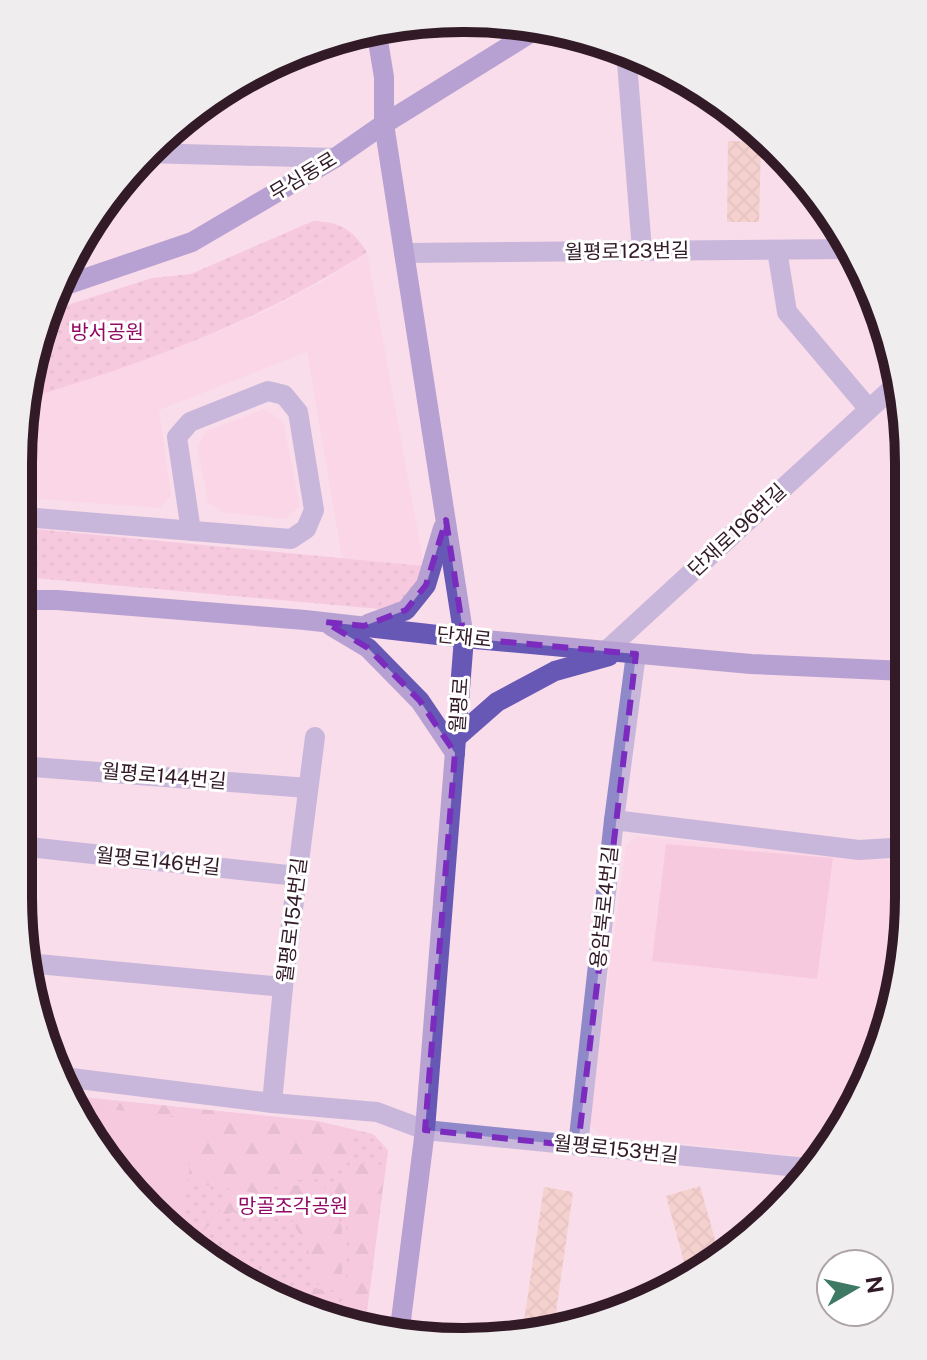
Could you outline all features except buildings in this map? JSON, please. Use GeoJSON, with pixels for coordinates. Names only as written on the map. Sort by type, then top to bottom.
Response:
{"type":"FeatureCollection","features":[{"type":"Feature","properties":{"kind":"street","name":"무심동로"},"geometry":{"type":"LineString","coordinates":[[72,283],[192,242],[335,158],[525,37]]}},
{"type":"Feature","properties":{"kind":"street","name":"월평로"},"geometry":{"type":"LineString","coordinates":[[378,40],[384,77],[384,124],[464,638],[425,1130],[401,1323]]}},
{"type":"Feature","properties":{"kind":"street"},"geometry":{"type":"LineString","coordinates":[[627,64],[642,250]]}},
{"type":"Feature","properties":{"kind":"street"},"geometry":{"type":"LineString","coordinates":[[162,154],[335,158]]}},
{"type":"Feature","properties":{"kind":"street","name":"월평로123번길"},"geometry":{"type":"LineString","coordinates":[[404,253],[838,249]]}},
{"type":"Feature","properties":{"kind":"street"},"geometry":{"type":"LineString","coordinates":[[777,250],[787,312],[868,408]]}},
{"type":"Feature","properties":{"kind":"street","name":"단재로196번길"},"geometry":{"type":"LineString","coordinates":[[621,653],[889,390]]}},
{"type":"Feature","properties":{"kind":"street"},"geometry":{"type":"LineString","coordinates":[[32,518],[191,531],[291,539],[306,529],[314,510],[298,412],[284,395],[268,391],[190,422],[177,437],[191,531]]}},
{"type":"Feature","properties":{"kind":"street"},"geometry":{"type":"LineString","coordinates":[[364,626],[406,610],[426,585],[446,520]]}},
{"type":"Feature","properties":{"kind":"street","name":"단재로"},"geometry":{"type":"LineString","coordinates":[[32,600],[325,622],[751,664],[895,671]]}},
{"type":"Feature","properties":{"kind":"street"},"geometry":{"type":"LineString","coordinates":[[325,622],[368,648],[420,701],[456,745],[497,702],[555,671],[621,653],[614,820]]}},
{"type":"Feature","properties":{"kind":"street","name":"월평로154번길"},"geometry":{"type":"LineString","coordinates":[[272,1103],[283,987],[315,737]]}},
{"type":"Feature","properties":{"kind":"street","name":"월평로144번길"},"geometry":{"type":"LineString","coordinates":[[32,767],[308,788]]}},
{"type":"Feature","properties":{"kind":"street","name":"용암북로4번길"},"geometry":{"type":"LineString","coordinates":[[578,1146],[614,820],[859,850],[895,848]]}},
{"type":"Feature","properties":{"kind":"street","name":"월평로146번길"},"geometry":{"type":"LineString","coordinates":[[32,847],[297,876]]}},
{"type":"Feature","properties":{"kind":"street"},"geometry":{"type":"LineString","coordinates":[[38,964],[283,987]]}},
{"type":"Feature","properties":{"kind":"street","name":"월평로153번길"},"geometry":{"type":"LineString","coordinates":[[72,1078],[272,1103],[377,1112],[425,1130],[799,1167]]}},
{"type":"Feature","properties":{"kind":"highlighted area"},"geometry":{"type":"Polygon","coordinates":[[[446,520],[464,638],[636,654],[578,1146],[425,1130],[455,753],[420,701],[368,648],[325,622],[364,626],[406,610],[426,585],[446,520]]]}},
{"type":"Feature","properties":{"kind":"shaded area"},"geometry":{"type":"Polygon","coordinates":[[[367,252],[424,566],[342,558],[307,352],[159,410],[171,496],[160,508],[32,499],[33,435],[38,395],[198,340],[268,310],[321,282],[367,252]]]}},
{"type":"Feature","properties":{"kind":"shaded area"},"geometry":{"type":"Polygon","coordinates":[[[264,409],[283,421],[300,506],[285,519],[221,512],[208,502],[197,447],[206,431],[264,409]]]}},
{"type":"Feature","properties":{"kind":"shaded area"},"geometry":{"type":"Polygon","coordinates":[[[637,836],[895,861],[891,953],[887,981],[872,1035],[851,1087],[807,1157],[601,1135],[589,1123],[626,845],[637,836]]]}},
{"type":"Feature","properties":{"kind":"green space","name":"방서공원"},"geometry":{"type":"Polygon","coordinates":[[[313,221],[344,228],[367,252],[285,299],[202,338],[38,395],[62,307],[152,278],[191,274],[313,221]]]}},
{"type":"Feature","properties":{"kind":"green space"},"geometry":{"type":"Polygon","coordinates":[[[32,529],[424,566],[425,578],[391,610],[32,578],[32,529]]]}},
{"type":"Feature","properties":{"kind":"green space"},"geometry":{"type":"Polygon","coordinates":[[[666,844],[833,858],[817,979],[652,961],[666,844]]]}},
{"type":"Feature","properties":{"kind":"green space","name":"망골조각공원"},"geometry":{"type":"Polygon","coordinates":[[[82,1097],[316,1121],[373,1134],[388,1150],[366,1317],[325,1305],[273,1284],[201,1239],[139,1181],[105,1136],[82,1097]]]}},
{"type":"Feature","properties":{"kind":"green space"},"geometry":{"type":"Polygon","coordinates":[[[82,1097],[317,1121],[355,1130],[350,1148],[352,1159],[330,1179],[289,1180],[262,1194],[188,1182],[194,1118],[87,1107],[82,1097]]]}},
{"type":"Feature","properties":{"kind":"green space"},"geometry":{"type":"Polygon","coordinates":[[[87,1107],[193,1119],[183,1224],[158,1202],[121,1159],[87,1107]]]}},
{"type":"Feature","properties":{"kind":"green space"},"geometry":{"type":"Polygon","coordinates":[[[359,1160],[369,1166],[386,1164],[365,1316],[341,1310],[350,1253],[349,1236],[341,1203],[332,1188],[359,1160]]]}},
{"type":"Feature","properties":{"kind":"green space"},"geometry":{"type":"Polygon","coordinates":[[[291,1185],[322,1185],[326,1188],[292,1221],[250,1210],[223,1216],[199,1238],[194,1233],[225,1207],[228,1193],[262,1199],[291,1185]]]}},
{"type":"Feature","properties":{"kind":"green space"},"geometry":{"type":"Polygon","coordinates":[[[328,1192],[342,1228],[342,1290],[311,1283],[311,1256],[295,1226],[328,1192]]]}},
{"type":"Feature","properties":{"kind":"green space"},"geometry":{"type":"Polygon","coordinates":[[[311,1287],[341,1294],[336,1308],[309,1297],[311,1287]]]}}]}
